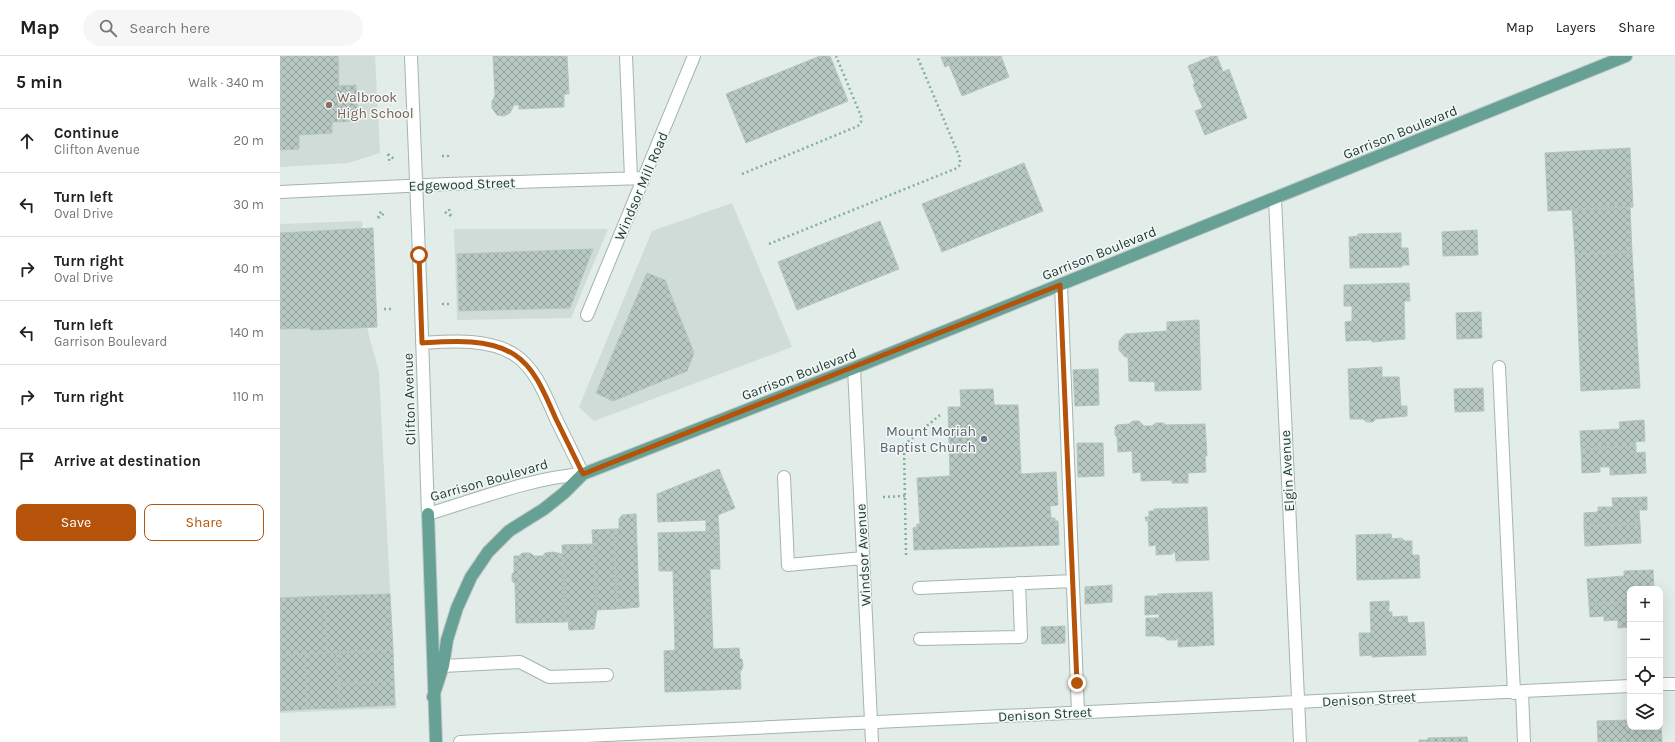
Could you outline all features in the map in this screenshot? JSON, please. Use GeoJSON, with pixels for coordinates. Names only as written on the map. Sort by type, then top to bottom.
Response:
{"type":"FeatureCollection","features":[{"type":"Feature","properties":{"kind":"main road","name":"Garrison Boulevard"},"geometry":{"type":"LineString","coordinates":[[434,697],[443,666],[447,640],[457,608],[471,577],[488,552],[509,531],[544,509],[564,493],[583,474],[854,368],[1626,56]]}},
{"type":"Feature","properties":{"kind":"main road","name":"Clifton Avenue"},"geometry":{"type":"LineString","coordinates":[[428,514],[436,742]]}},
{"type":"Feature","properties":{"kind":"street","name":"Clifton Avenue"},"geometry":{"type":"LineString","coordinates":[[411,56],[417,185],[428,514]]}},
{"type":"Feature","properties":{"kind":"street"},"geometry":{"type":"LineString","coordinates":[[626,56],[632,178]]}},
{"type":"Feature","properties":{"kind":"street","name":"Windsor Mill Road"},"geometry":{"type":"LineString","coordinates":[[587,315],[694,56]]}},
{"type":"Feature","properties":{"kind":"street","name":"Edgewood Street"},"geometry":{"type":"LineString","coordinates":[[280,192],[417,185],[644,178]]}},
{"type":"Feature","properties":{"kind":"street","name":"Elgin Avenue"},"geometry":{"type":"LineString","coordinates":[[1275,199],[1300,742]]}},
{"type":"Feature","properties":{"kind":"street"},"geometry":{"type":"LineString","coordinates":[[1060,285],[1078,712]]}},
{"type":"Feature","properties":{"kind":"street"},"geometry":{"type":"LineString","coordinates":[[422,343],[455,340],[496,347],[515,355],[530,369],[540,385],[583,474]]}},
{"type":"Feature","properties":{"kind":"street"},"geometry":{"type":"LineString","coordinates":[[1499,367],[1518,692],[1524,742]]}},
{"type":"Feature","properties":{"kind":"street","name":"Windsor Avenue"},"geometry":{"type":"LineString","coordinates":[[854,368],[872,742]]}},
{"type":"Feature","properties":{"kind":"street","name":"Garrison Boulevard"},"geometry":{"type":"LineString","coordinates":[[428,514],[536,482],[560,476],[583,474]]}},
{"type":"Feature","properties":{"kind":"street"},"geometry":{"type":"LineString","coordinates":[[784,477],[788,565],[863,558]]}},
{"type":"Feature","properties":{"kind":"street"},"geometry":{"type":"LineString","coordinates":[[919,588],[1073,581]]}},
{"type":"Feature","properties":{"kind":"street"},"geometry":{"type":"LineString","coordinates":[[920,639],[1021,636],[1019,583]]}},
{"type":"Feature","properties":{"kind":"street"},"geometry":{"type":"LineString","coordinates":[[443,666],[520,662],[549,677],[607,675]]}},
{"type":"Feature","properties":{"kind":"street"},"geometry":{"type":"LineString","coordinates":[[1663,684],[1675,684]]}},
{"type":"Feature","properties":{"kind":"street","name":"Denison Street"},"geometry":{"type":"LineString","coordinates":[[460,742],[1627,686]]}},
{"type":"Feature","properties":{"kind":"path"},"geometry":{"type":"LineString","coordinates":[[742,174],[858,126],[860,116],[836,56]]}},
{"type":"Feature","properties":{"kind":"path"},"geometry":{"type":"LineString","coordinates":[[769,244],[957,168],[960,165],[960,158],[918,56]]}},
{"type":"Feature","properties":{"kind":"path"},"geometry":{"type":"LineString","coordinates":[[390,164],[388,154],[395,160]]}},
{"type":"Feature","properties":{"kind":"path"},"geometry":{"type":"LineString","coordinates":[[442,156],[448,156],[448,160]]}},
{"type":"Feature","properties":{"kind":"path"},"geometry":{"type":"LineString","coordinates":[[445,212],[451,216],[449,209]]}},
{"type":"Feature","properties":{"kind":"path"},"geometry":{"type":"LineString","coordinates":[[381,211],[378,218],[385,213]]}},
{"type":"Feature","properties":{"kind":"path"},"geometry":{"type":"LineString","coordinates":[[442,304],[452,304]]}},
{"type":"Feature","properties":{"kind":"path"},"geometry":{"type":"LineString","coordinates":[[384,309],[392,309]]}},
{"type":"Feature","properties":{"kind":"path"},"geometry":{"type":"LineString","coordinates":[[882,446],[904,445],[940,416]]}},
{"type":"Feature","properties":{"kind":"path"},"geometry":{"type":"LineString","coordinates":[[904,445],[906,555]]}},
{"type":"Feature","properties":{"kind":"path"},"geometry":{"type":"LineString","coordinates":[[883,497],[905,496]]}},
{"type":"Feature","properties":{"kind":"shaded area","name":"Walbrook High School"},"geometry":{"type":"Polygon","coordinates":[[[280,56],[375,56],[380,153],[348,163],[280,167],[280,56]]]}},
{"type":"Feature","properties":{"kind":"shaded area"},"geometry":{"type":"Polygon","coordinates":[[[732,203],[792,347],[594,421],[579,407],[652,231],[732,203]]]}},
{"type":"Feature","properties":{"kind":"shaded area"},"geometry":{"type":"Polygon","coordinates":[[[362,221],[368,332],[379,372],[396,708],[280,713],[280,224],[362,221]]]}},
{"type":"Feature","properties":{"kind":"shaded area"},"geometry":{"type":"Polygon","coordinates":[[[454,229],[608,229],[571,318],[457,320],[454,229]]]}},
{"type":"Feature","properties":{"kind":"building"},"geometry":{"type":"Polygon","coordinates":[[[280,56],[338,56],[339,86],[356,85],[358,121],[332,122],[332,133],[299,135],[299,149],[280,150],[280,56]]]}},
{"type":"Feature","properties":{"kind":"building"},"geometry":{"type":"Polygon","coordinates":[[[493,56],[567,56],[569,94],[564,94],[564,107],[519,109],[519,105],[514,105],[510,113],[504,116],[497,115],[492,108],[492,101],[495,96],[493,56]]]}},
{"type":"Feature","properties":{"kind":"building"},"geometry":{"type":"Polygon","coordinates":[[[820,56],[830,56],[848,101],[746,143],[726,94],[820,56]]]}},
{"type":"Feature","properties":{"kind":"building"},"geometry":{"type":"Polygon","coordinates":[[[1001,56],[1009,77],[962,96],[949,65],[945,67],[941,57],[1001,56]]]}},
{"type":"Feature","properties":{"kind":"building"},"geometry":{"type":"Polygon","coordinates":[[[1212,56],[1217,56],[1223,72],[1229,69],[1247,118],[1205,135],[1195,111],[1203,108],[1193,85],[1195,84],[1188,66],[1212,56]]]}},
{"type":"Feature","properties":{"kind":"building"},"geometry":{"type":"Polygon","coordinates":[[[1630,148],[1633,207],[1548,211],[1545,153],[1630,148]]]}},
{"type":"Feature","properties":{"kind":"building"},"geometry":{"type":"Polygon","coordinates":[[[1024,163],[1043,211],[942,252],[922,204],[1024,163]]]}},
{"type":"Feature","properties":{"kind":"building"},"geometry":{"type":"Polygon","coordinates":[[[1630,207],[1632,252],[1575,254],[1572,209],[1630,207]]]}},
{"type":"Feature","properties":{"kind":"building"},"geometry":{"type":"Polygon","coordinates":[[[880,221],[899,269],[797,310],[778,262],[880,221]]]}},
{"type":"Feature","properties":{"kind":"building"},"geometry":{"type":"Polygon","coordinates":[[[373,228],[377,327],[310,330],[310,328],[280,329],[280,233],[373,228]]]}},
{"type":"Feature","properties":{"kind":"building"},"geometry":{"type":"Polygon","coordinates":[[[1477,230],[1478,255],[1443,256],[1442,232],[1477,230]]]}},
{"type":"Feature","properties":{"kind":"building"},"geometry":{"type":"Polygon","coordinates":[[[1401,233],[1401,248],[1408,248],[1409,265],[1402,265],[1402,267],[1350,268],[1349,237],[1358,236],[1358,234],[1401,233]]]}},
{"type":"Feature","properties":{"kind":"building"},"geometry":{"type":"Polygon","coordinates":[[[593,249],[570,308],[459,311],[457,254],[593,249]]]}},
{"type":"Feature","properties":{"kind":"building"},"geometry":{"type":"Polygon","coordinates":[[[1632,252],[1640,388],[1581,391],[1575,254],[1632,252]]]}},
{"type":"Feature","properties":{"kind":"building"},"geometry":{"type":"Polygon","coordinates":[[[647,273],[665,280],[694,353],[687,371],[613,401],[596,393],[647,273]]]}},
{"type":"Feature","properties":{"kind":"building"},"geometry":{"type":"Polygon","coordinates":[[[1409,283],[1410,301],[1404,301],[1405,339],[1372,342],[1372,340],[1346,341],[1345,322],[1352,321],[1352,306],[1344,306],[1344,285],[1409,283]]]}},
{"type":"Feature","properties":{"kind":"building"},"geometry":{"type":"Polygon","coordinates":[[[1481,312],[1482,338],[1457,339],[1456,313],[1481,312]]]}},
{"type":"Feature","properties":{"kind":"building"},"geometry":{"type":"Polygon","coordinates":[[[1199,320],[1201,390],[1155,391],[1155,382],[1129,381],[1128,357],[1125,357],[1119,350],[1119,341],[1125,334],[1167,331],[1167,322],[1199,320]]]}},
{"type":"Feature","properties":{"kind":"building"},"geometry":{"type":"Polygon","coordinates":[[[1382,367],[1382,377],[1399,377],[1401,406],[1407,406],[1407,416],[1376,419],[1373,422],[1367,422],[1363,419],[1350,419],[1348,369],[1382,367]]]}},
{"type":"Feature","properties":{"kind":"building"},"geometry":{"type":"Polygon","coordinates":[[[1098,369],[1099,405],[1075,406],[1073,370],[1098,369]]]}},
{"type":"Feature","properties":{"kind":"building"},"geometry":{"type":"Polygon","coordinates":[[[1483,388],[1484,411],[1455,412],[1454,389],[1483,388]]]}},
{"type":"Feature","properties":{"kind":"building","name":"Mount Moriah Baptist Church"},"geometry":{"type":"Polygon","coordinates":[[[993,389],[994,405],[1018,405],[1021,474],[1056,472],[1058,505],[1050,506],[1051,518],[1055,518],[1055,521],[1058,521],[1059,545],[914,550],[913,528],[917,527],[917,524],[920,524],[917,478],[950,476],[948,407],[961,407],[960,390],[993,389]]]}},
{"type":"Feature","properties":{"kind":"building"},"geometry":{"type":"Polygon","coordinates":[[[1644,420],[1645,441],[1635,442],[1636,446],[1581,449],[1580,431],[1620,429],[1619,422],[1644,420]]]}},
{"type":"Feature","properties":{"kind":"building"},"geometry":{"type":"Polygon","coordinates":[[[1133,421],[1139,421],[1144,426],[1152,426],[1156,423],[1163,423],[1166,425],[1205,424],[1207,456],[1205,456],[1206,472],[1188,473],[1188,483],[1172,483],[1172,480],[1141,481],[1141,472],[1133,473],[1132,451],[1118,452],[1117,437],[1115,435],[1115,427],[1117,425],[1129,424],[1133,421]]]}},
{"type":"Feature","properties":{"kind":"building"},"geometry":{"type":"Polygon","coordinates":[[[1077,443],[1103,443],[1104,476],[1078,477],[1077,443]]]}},
{"type":"Feature","properties":{"kind":"building"},"geometry":{"type":"Polygon","coordinates":[[[1636,446],[1636,453],[1645,452],[1646,473],[1610,475],[1610,467],[1600,467],[1600,472],[1582,473],[1581,449],[1636,446]]]}},
{"type":"Feature","properties":{"kind":"building"},"geometry":{"type":"Polygon","coordinates":[[[719,469],[735,508],[718,515],[719,531],[706,532],[706,520],[658,522],[657,494],[719,469]]]}},
{"type":"Feature","properties":{"kind":"building"},"geometry":{"type":"Polygon","coordinates":[[[1647,497],[1647,510],[1639,510],[1640,524],[1584,526],[1584,513],[1598,512],[1598,507],[1613,507],[1612,498],[1647,497]]]}},
{"type":"Feature","properties":{"kind":"building"},"geometry":{"type":"Polygon","coordinates":[[[1207,507],[1209,560],[1176,561],[1175,551],[1172,554],[1156,555],[1156,545],[1149,546],[1148,521],[1146,521],[1145,517],[1149,517],[1149,511],[1154,511],[1154,509],[1207,507]]]}},
{"type":"Feature","properties":{"kind":"building"},"geometry":{"type":"Polygon","coordinates":[[[636,514],[639,607],[617,609],[614,529],[619,529],[619,519],[622,515],[636,514]]]}},
{"type":"Feature","properties":{"kind":"building"},"geometry":{"type":"Polygon","coordinates":[[[1640,524],[1641,543],[1585,546],[1584,526],[1640,524]]]}},
{"type":"Feature","properties":{"kind":"building"},"geometry":{"type":"Polygon","coordinates":[[[614,529],[617,609],[597,610],[592,530],[614,529]]]}},
{"type":"Feature","properties":{"kind":"building"},"geometry":{"type":"Polygon","coordinates":[[[719,531],[720,569],[710,569],[713,649],[739,648],[740,659],[742,659],[743,666],[740,671],[741,689],[665,692],[664,651],[675,650],[673,571],[659,571],[658,533],[719,531]]]}},
{"type":"Feature","properties":{"kind":"building"},"geometry":{"type":"Polygon","coordinates":[[[1391,534],[1392,539],[1401,538],[1405,541],[1412,541],[1412,555],[1419,555],[1420,578],[1357,580],[1356,535],[1391,534]]]}},
{"type":"Feature","properties":{"kind":"building"},"geometry":{"type":"Polygon","coordinates":[[[593,544],[597,610],[594,629],[569,630],[568,621],[565,622],[565,572],[563,569],[562,545],[593,544]]]}},
{"type":"Feature","properties":{"kind":"building"},"geometry":{"type":"Polygon","coordinates":[[[553,552],[562,554],[563,569],[565,572],[565,622],[516,623],[515,584],[512,581],[512,574],[514,572],[514,556],[519,556],[522,553],[530,553],[534,556],[543,556],[545,553],[553,552]]]}},
{"type":"Feature","properties":{"kind":"building"},"geometry":{"type":"Polygon","coordinates":[[[1653,570],[1654,586],[1627,586],[1627,602],[1589,604],[1587,579],[1624,576],[1624,571],[1653,570]]]}},
{"type":"Feature","properties":{"kind":"building"},"geometry":{"type":"Polygon","coordinates":[[[1112,585],[1112,602],[1085,604],[1085,587],[1112,585]]]}},
{"type":"Feature","properties":{"kind":"building"},"geometry":{"type":"Polygon","coordinates":[[[1212,592],[1214,645],[1178,647],[1178,637],[1176,640],[1167,640],[1165,637],[1160,636],[1146,636],[1146,618],[1159,618],[1159,614],[1145,615],[1145,596],[1158,596],[1158,594],[1212,592]]]}},
{"type":"Feature","properties":{"kind":"building"},"geometry":{"type":"Polygon","coordinates":[[[390,594],[393,650],[327,653],[325,596],[390,594]]]}},
{"type":"Feature","properties":{"kind":"building"},"geometry":{"type":"Polygon","coordinates":[[[325,596],[327,653],[280,655],[280,598],[325,596]]]}},
{"type":"Feature","properties":{"kind":"building"},"geometry":{"type":"Polygon","coordinates":[[[1389,601],[1389,612],[1392,612],[1392,617],[1407,616],[1408,623],[1424,622],[1426,655],[1360,656],[1359,633],[1371,633],[1370,602],[1389,601]]]}},
{"type":"Feature","properties":{"kind":"building"},"geometry":{"type":"Polygon","coordinates":[[[1627,602],[1627,627],[1618,628],[1618,620],[1604,621],[1604,616],[1590,617],[1589,604],[1627,602]]]}},
{"type":"Feature","properties":{"kind":"building"},"geometry":{"type":"Polygon","coordinates":[[[1065,626],[1065,643],[1042,644],[1041,627],[1065,626]]]}},
{"type":"Feature","properties":{"kind":"building"},"geometry":{"type":"Polygon","coordinates":[[[393,650],[394,681],[338,684],[336,652],[393,650]]]}},
{"type":"Feature","properties":{"kind":"building"},"geometry":{"type":"Polygon","coordinates":[[[336,652],[340,708],[307,709],[305,654],[336,652]]]}},
{"type":"Feature","properties":{"kind":"building"},"geometry":{"type":"Polygon","coordinates":[[[305,654],[307,709],[280,711],[280,655],[305,654]]]}},
{"type":"Feature","properties":{"kind":"building"},"geometry":{"type":"Polygon","coordinates":[[[394,681],[395,705],[340,708],[338,684],[394,681]]]}},
{"type":"Feature","properties":{"kind":"building"},"geometry":{"type":"Polygon","coordinates":[[[1627,720],[1627,730],[1661,730],[1662,742],[1598,742],[1597,721],[1627,720]]]}},
{"type":"Feature","properties":{"kind":"building"},"geometry":{"type":"Polygon","coordinates":[[[1467,737],[1468,742],[1419,742],[1419,740],[1428,740],[1428,738],[1467,737]]]}},
{"type":"Feature","properties":{"kind":"place","name":"Walbrook High School"},"geometry":{"type":"Point","coordinates":[329,105]}},
{"type":"Feature","properties":{"kind":"place","name":"Mount Moriah Baptist Church"},"geometry":{"type":"Point","coordinates":[984,439]}},
{"type":"Feature","properties":{"kind":"route"},"geometry":{"type":"LineString","coordinates":[[419,255],[422,343],[455,340],[496,347],[515,355],[530,369],[542,390],[583,474],[854,368],[1060,285],[1077,683]]}}]}
